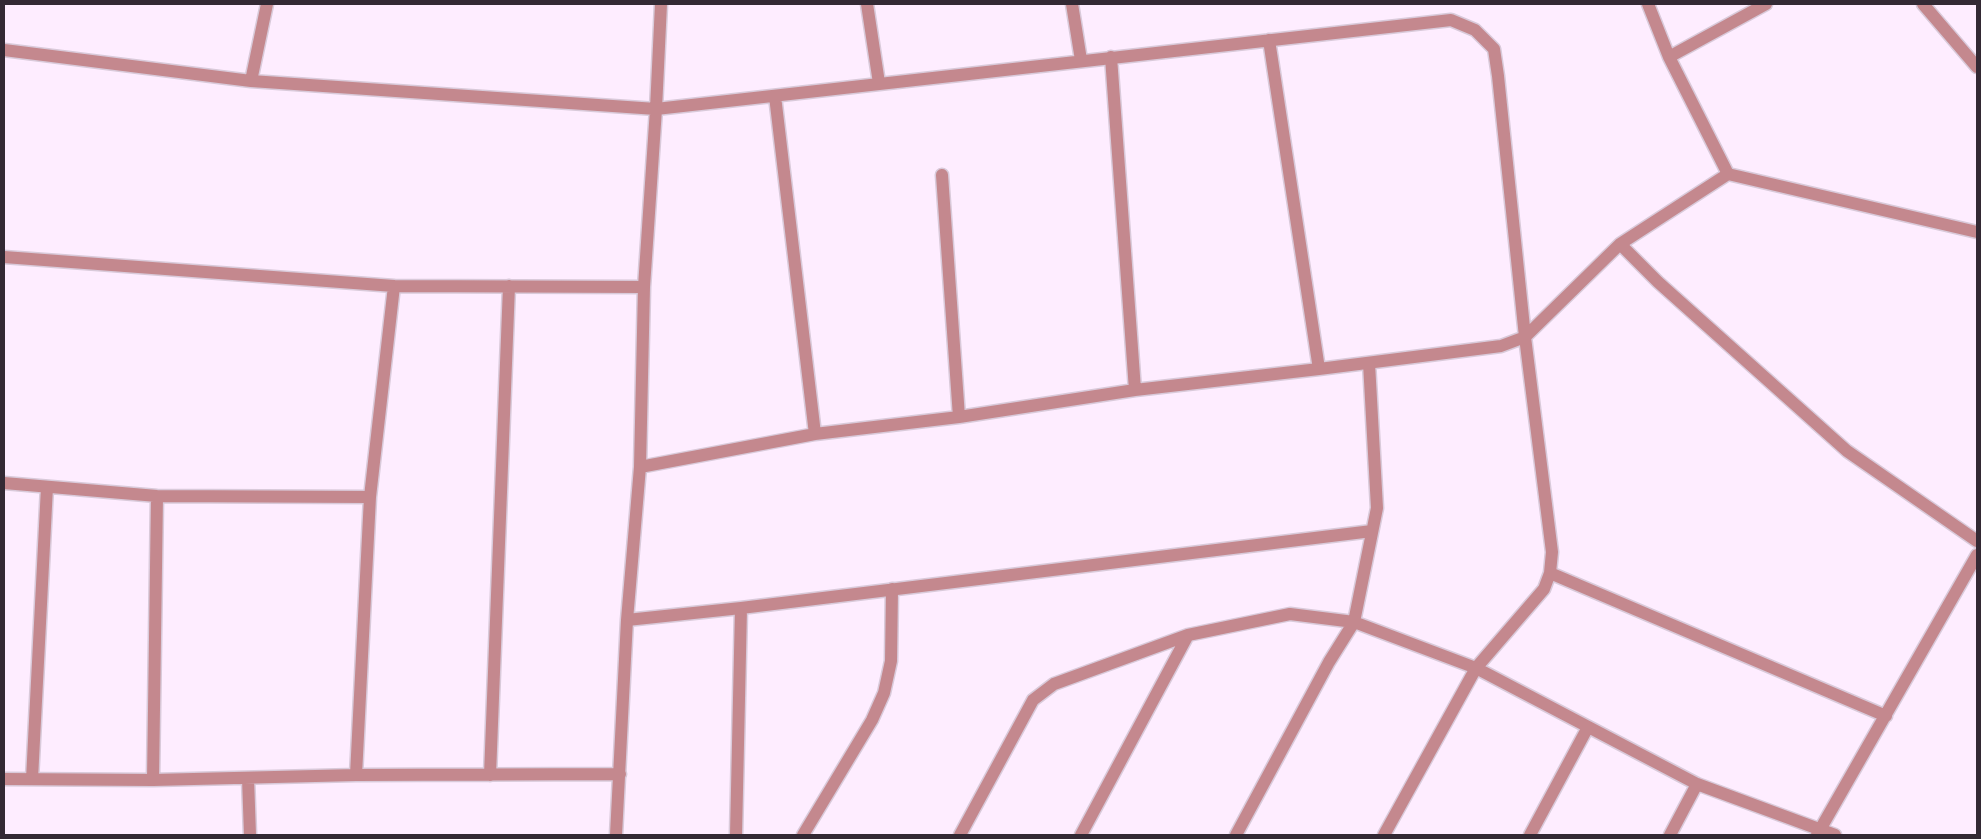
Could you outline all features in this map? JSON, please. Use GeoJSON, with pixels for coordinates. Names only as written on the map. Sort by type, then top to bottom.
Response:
{"type":"FeatureCollection","features":[{"type":"Feature","properties":{"kind":"street"},"geometry":{"type":"LineString","coordinates":[[251,81],[267,4]]}},
{"type":"Feature","properties":{"kind":"street"},"geometry":{"type":"LineString","coordinates":[[616,835],[627,620],[640,467],[644,286],[661,4]]}},
{"type":"Feature","properties":{"kind":"street"},"geometry":{"type":"LineString","coordinates":[[867,4],[879,83]]}},
{"type":"Feature","properties":{"kind":"street"},"geometry":{"type":"LineString","coordinates":[[1072,4],[1081,60]]}},
{"type":"Feature","properties":{"kind":"street"},"geometry":{"type":"LineString","coordinates":[[1648,4],[1669,57],[1728,174]]}},
{"type":"Feature","properties":{"kind":"street"},"geometry":{"type":"LineString","coordinates":[[1669,57],[1766,4]]}},
{"type":"Feature","properties":{"kind":"street"},"geometry":{"type":"LineString","coordinates":[[1923,4],[1977,67]]}},
{"type":"Feature","properties":{"kind":"street"},"geometry":{"type":"LineString","coordinates":[[4,50],[251,81],[656,109],[1451,20],[1475,30],[1494,49],[1524,336],[1552,552],[1550,573],[1544,590],[1476,668],[1384,835]]}},
{"type":"Feature","properties":{"kind":"street"},"geometry":{"type":"LineString","coordinates":[[1269,40],[1319,369]]}},
{"type":"Feature","properties":{"kind":"street"},"geometry":{"type":"LineString","coordinates":[[1111,57],[1135,390]]}},
{"type":"Feature","properties":{"kind":"street"},"geometry":{"type":"LineString","coordinates":[[775,96],[815,434]]}},
{"type":"Feature","properties":{"kind":"street"},"geometry":{"type":"LineString","coordinates":[[640,467],[815,434],[959,417],[1135,390],[1501,346],[1524,336],[1620,244],[1728,174],[1977,232]]}},
{"type":"Feature","properties":{"kind":"street"},"geometry":{"type":"LineString","coordinates":[[942,175],[959,417]]}},
{"type":"Feature","properties":{"kind":"street"},"geometry":{"type":"LineString","coordinates":[[1620,244],[1658,282],[1847,451],[1977,541]]}},
{"type":"Feature","properties":{"kind":"street"},"geometry":{"type":"LineString","coordinates":[[4,257],[394,286],[644,286]]}},
{"type":"Feature","properties":{"kind":"street"},"geometry":{"type":"LineString","coordinates":[[356,775],[370,497],[394,286]]}},
{"type":"Feature","properties":{"kind":"street"},"geometry":{"type":"LineString","coordinates":[[490,775],[509,286]]}},
{"type":"Feature","properties":{"kind":"street"},"geometry":{"type":"LineString","coordinates":[[1236,835],[1329,662],[1354,622],[1377,508],[1369,363]]}},
{"type":"Feature","properties":{"kind":"street"},"geometry":{"type":"LineString","coordinates":[[4,484],[157,496],[370,497]]}},
{"type":"Feature","properties":{"kind":"street"},"geometry":{"type":"LineString","coordinates":[[32,779],[46,487]]}},
{"type":"Feature","properties":{"kind":"street"},"geometry":{"type":"LineString","coordinates":[[153,780],[157,496]]}},
{"type":"Feature","properties":{"kind":"street"},"geometry":{"type":"LineString","coordinates":[[627,620],[1372,532]]}},
{"type":"Feature","properties":{"kind":"street"},"geometry":{"type":"LineString","coordinates":[[1819,832],[1977,555]]}},
{"type":"Feature","properties":{"kind":"street"},"geometry":{"type":"LineString","coordinates":[[1550,573],[1886,716]]}},
{"type":"Feature","properties":{"kind":"street"},"geometry":{"type":"LineString","coordinates":[[803,835],[872,720],[884,693],[891,661],[892,589]]}},
{"type":"Feature","properties":{"kind":"street"},"geometry":{"type":"LineString","coordinates":[[736,835],[741,608]]}},
{"type":"Feature","properties":{"kind":"street"},"geometry":{"type":"LineString","coordinates":[[960,835],[1033,700],[1054,684],[1188,635],[1290,614],[1354,622],[1476,668],[1697,784],[1819,832],[1835,835]]}},
{"type":"Feature","properties":{"kind":"street"},"geometry":{"type":"LineString","coordinates":[[1081,835],[1188,635]]}},
{"type":"Feature","properties":{"kind":"street"},"geometry":{"type":"LineString","coordinates":[[1530,835],[1588,727]]}},
{"type":"Feature","properties":{"kind":"street"},"geometry":{"type":"LineString","coordinates":[[4,779],[153,780],[356,775],[620,774]]}},
{"type":"Feature","properties":{"kind":"street"},"geometry":{"type":"LineString","coordinates":[[248,778],[250,835]]}},
{"type":"Feature","properties":{"kind":"street"},"geometry":{"type":"LineString","coordinates":[[1670,835],[1697,784]]}}]}
